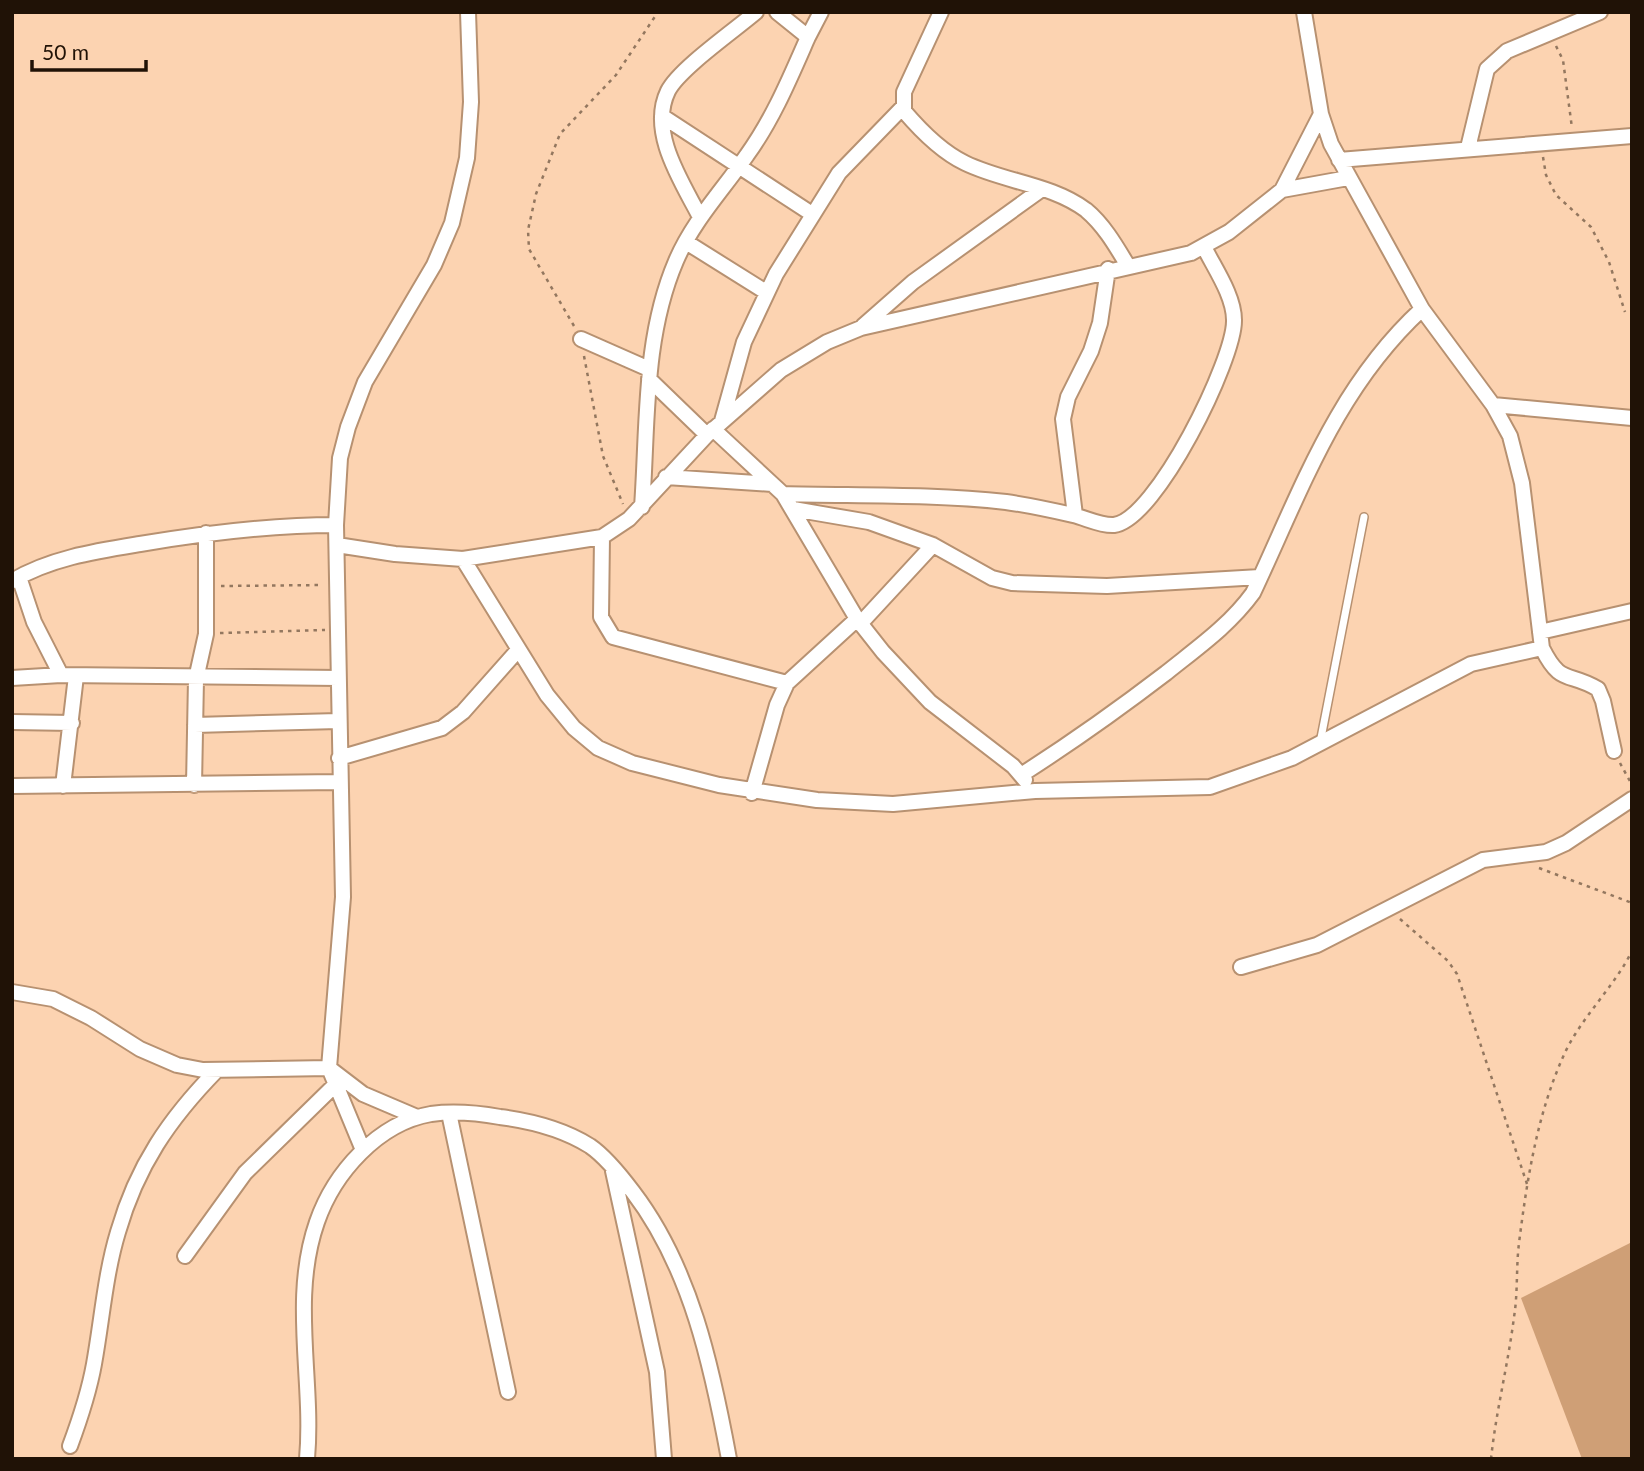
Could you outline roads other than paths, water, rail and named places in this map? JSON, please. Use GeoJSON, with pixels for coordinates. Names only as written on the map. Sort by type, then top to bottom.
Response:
{"type":"FeatureCollection","features":[{"type":"Feature","properties":{"kind":"street"},"geometry":{"type":"LineString","coordinates":[[363,1150],[329,1069],[343,897],[336,525],[340,458],[357,401],[388,338],[434,265],[452,223],[467,158],[471,102],[468,12]]}},
{"type":"Feature","properties":{"kind":"street"},"geometry":{"type":"LineString","coordinates":[[700,217],[667,145],[662,116],[673,84],[755,12]]}},
{"type":"Feature","properties":{"kind":"street"},"geometry":{"type":"LineString","coordinates":[[777,12],[808,37]]}},
{"type":"Feature","properties":{"kind":"street"},"geometry":{"type":"LineString","coordinates":[[642,507],[649,374],[666,287],[700,217],[769,121],[821,12]]}},
{"type":"Feature","properties":{"kind":"street"},"geometry":{"type":"LineString","coordinates":[[714,429],[744,342],[766,292],[839,173],[903,107],[910,78],[941,12]]}},
{"type":"Feature","properties":{"kind":"street"},"geometry":{"type":"LineString","coordinates":[[1304,12],[1321,114],[1339,160],[1422,309],[1493,405],[1510,436],[1522,483],[1542,648],[1551,666],[1562,676],[1598,689],[1604,701],[1614,751]]}},
{"type":"Feature","properties":{"kind":"street"},"geometry":{"type":"LineString","coordinates":[[1468,148],[1487,69],[1507,51],[1600,12]]}},
{"type":"Feature","properties":{"kind":"street"},"geometry":{"type":"LineString","coordinates":[[903,107],[938,145],[959,160],[1067,199],[1092,215],[1128,266]]}},
{"type":"Feature","properties":{"kind":"street"},"geometry":{"type":"LineString","coordinates":[[1282,190],[1321,114]]}},
{"type":"Feature","properties":{"kind":"street"},"geometry":{"type":"LineString","coordinates":[[662,116],[812,214]]}},
{"type":"Feature","properties":{"kind":"street"},"geometry":{"type":"LineString","coordinates":[[1339,160],[1632,136]]}},
{"type":"Feature","properties":{"kind":"street"},"geometry":{"type":"LineString","coordinates":[[337,545],[395,554],[463,559],[602,537],[642,507],[666,477],[714,429],[780,370],[827,342],[860,328],[1108,269],[1176,257],[1204,247],[1282,190],[1348,178]]}},
{"type":"Feature","properties":{"kind":"street"},"geometry":{"type":"LineString","coordinates":[[860,328],[913,282],[1042,189]]}},
{"type":"Feature","properties":{"kind":"street"},"geometry":{"type":"LineString","coordinates":[[686,242],[766,292]]}},
{"type":"Feature","properties":{"kind":"street"},"geometry":{"type":"LineString","coordinates":[[783,494],[982,500],[1075,515],[1113,525],[1130,516],[1182,454],[1200,420],[1230,342],[1234,322],[1231,305],[1204,247]]}},
{"type":"Feature","properties":{"kind":"street"},"geometry":{"type":"LineString","coordinates":[[1075,515],[1063,419],[1068,397],[1091,351],[1098,330],[1108,269]]}},
{"type":"Feature","properties":{"kind":"street"},"geometry":{"type":"LineString","coordinates":[[1021,775],[1099,724],[1218,632],[1243,607],[1260,578],[1322,444],[1352,389],[1391,338],[1422,309]]}},
{"type":"Feature","properties":{"kind":"street"},"geometry":{"type":"LineString","coordinates":[[581,340],[649,374],[714,429],[783,494],[858,622],[930,702],[1021,775],[1035,791]]}},
{"type":"Feature","properties":{"kind":"street"},"geometry":{"type":"LineString","coordinates":[[1493,405],[1632,418]]}},
{"type":"Feature","properties":{"kind":"street"},"geometry":{"type":"LineString","coordinates":[[666,477],[772,484]]}},
{"type":"Feature","properties":{"kind":"street"},"geometry":{"type":"LineString","coordinates":[[793,509],[869,522],[933,545],[992,578],[1023,584],[1107,586],[1260,578]]}},
{"type":"Feature","properties":{"kind":"street"},"geometry":{"type":"LineString","coordinates":[[61,676],[16,579],[69,559],[206,533],[268,526],[336,525]]}},
{"type":"Feature","properties":{"kind":"street"},"geometry":{"type":"LineString","coordinates":[[194,785],[196,679],[206,634],[206,533]]}},
{"type":"Feature","properties":{"kind":"street"},"geometry":{"type":"LineString","coordinates":[[602,537],[601,617],[613,637],[787,683]]}},
{"type":"Feature","properties":{"kind":"street"},"geometry":{"type":"LineString","coordinates":[[752,793],[777,705],[787,683],[858,622],[933,545]]}},
{"type":"Feature","properties":{"kind":"street"},"geometry":{"type":"LineString","coordinates":[[463,559],[561,714],[598,748],[652,769],[752,793],[893,804],[1035,791],[1210,787],[1262,771],[1320,745],[1471,664],[1542,648]]}},
{"type":"Feature","properties":{"kind":"street"},"geometry":{"type":"LineString","coordinates":[[1540,632],[1632,611]]}},
{"type":"Feature","properties":{"kind":"street"},"geometry":{"type":"LineString","coordinates":[[339,758],[442,728],[463,712],[519,650]]}},
{"type":"Feature","properties":{"kind":"street"},"geometry":{"type":"LineString","coordinates":[[63,786],[76,676]]}},
{"type":"Feature","properties":{"kind":"street"},"geometry":{"type":"LineString","coordinates":[[12,678],[338,678]]}},
{"type":"Feature","properties":{"kind":"street"},"geometry":{"type":"LineString","coordinates":[[195,725],[338,721]]}},
{"type":"Feature","properties":{"kind":"street"},"geometry":{"type":"LineString","coordinates":[[12,722],[72,723]]}},
{"type":"Feature","properties":{"kind":"street"},"geometry":{"type":"LineString","coordinates":[[12,786],[339,782]]}},
{"type":"Feature","properties":{"kind":"street"},"geometry":{"type":"LineString","coordinates":[[1241,967],[1317,945],[1390,910],[1483,860],[1546,852],[1566,843],[1632,799]]}},
{"type":"Feature","properties":{"kind":"street"},"geometry":{"type":"LineString","coordinates":[[12,992],[53,999],[160,1059],[189,1069],[329,1069],[363,1094],[417,1117]]}},
{"type":"Feature","properties":{"kind":"street"},"geometry":{"type":"LineString","coordinates":[[70,1446],[94,1366],[117,1234],[128,1203],[147,1158],[169,1122],[217,1070]]}},
{"type":"Feature","properties":{"kind":"street"},"geometry":{"type":"LineString","coordinates":[[185,1256],[245,1174],[335,1085]]}},
{"type":"Feature","properties":{"kind":"street"},"geometry":{"type":"LineString","coordinates":[[449,1112],[508,1392]]}},
{"type":"Feature","properties":{"kind":"street"},"geometry":{"type":"LineString","coordinates":[[307,1459],[304,1297],[307,1262],[323,1206],[333,1186],[363,1150],[417,1117],[449,1112],[510,1118],[558,1130],[592,1147],[612,1167],[653,1222],[690,1301],[713,1376],[729,1459]]}},
{"type":"Feature","properties":{"kind":"street"},"geometry":{"type":"LineString","coordinates":[[612,1167],[657,1371],[664,1459]]}},
{"type":"Feature","properties":{"kind":"lane"},"geometry":{"type":"LineString","coordinates":[[1320,745],[1364,517]]}}]}
